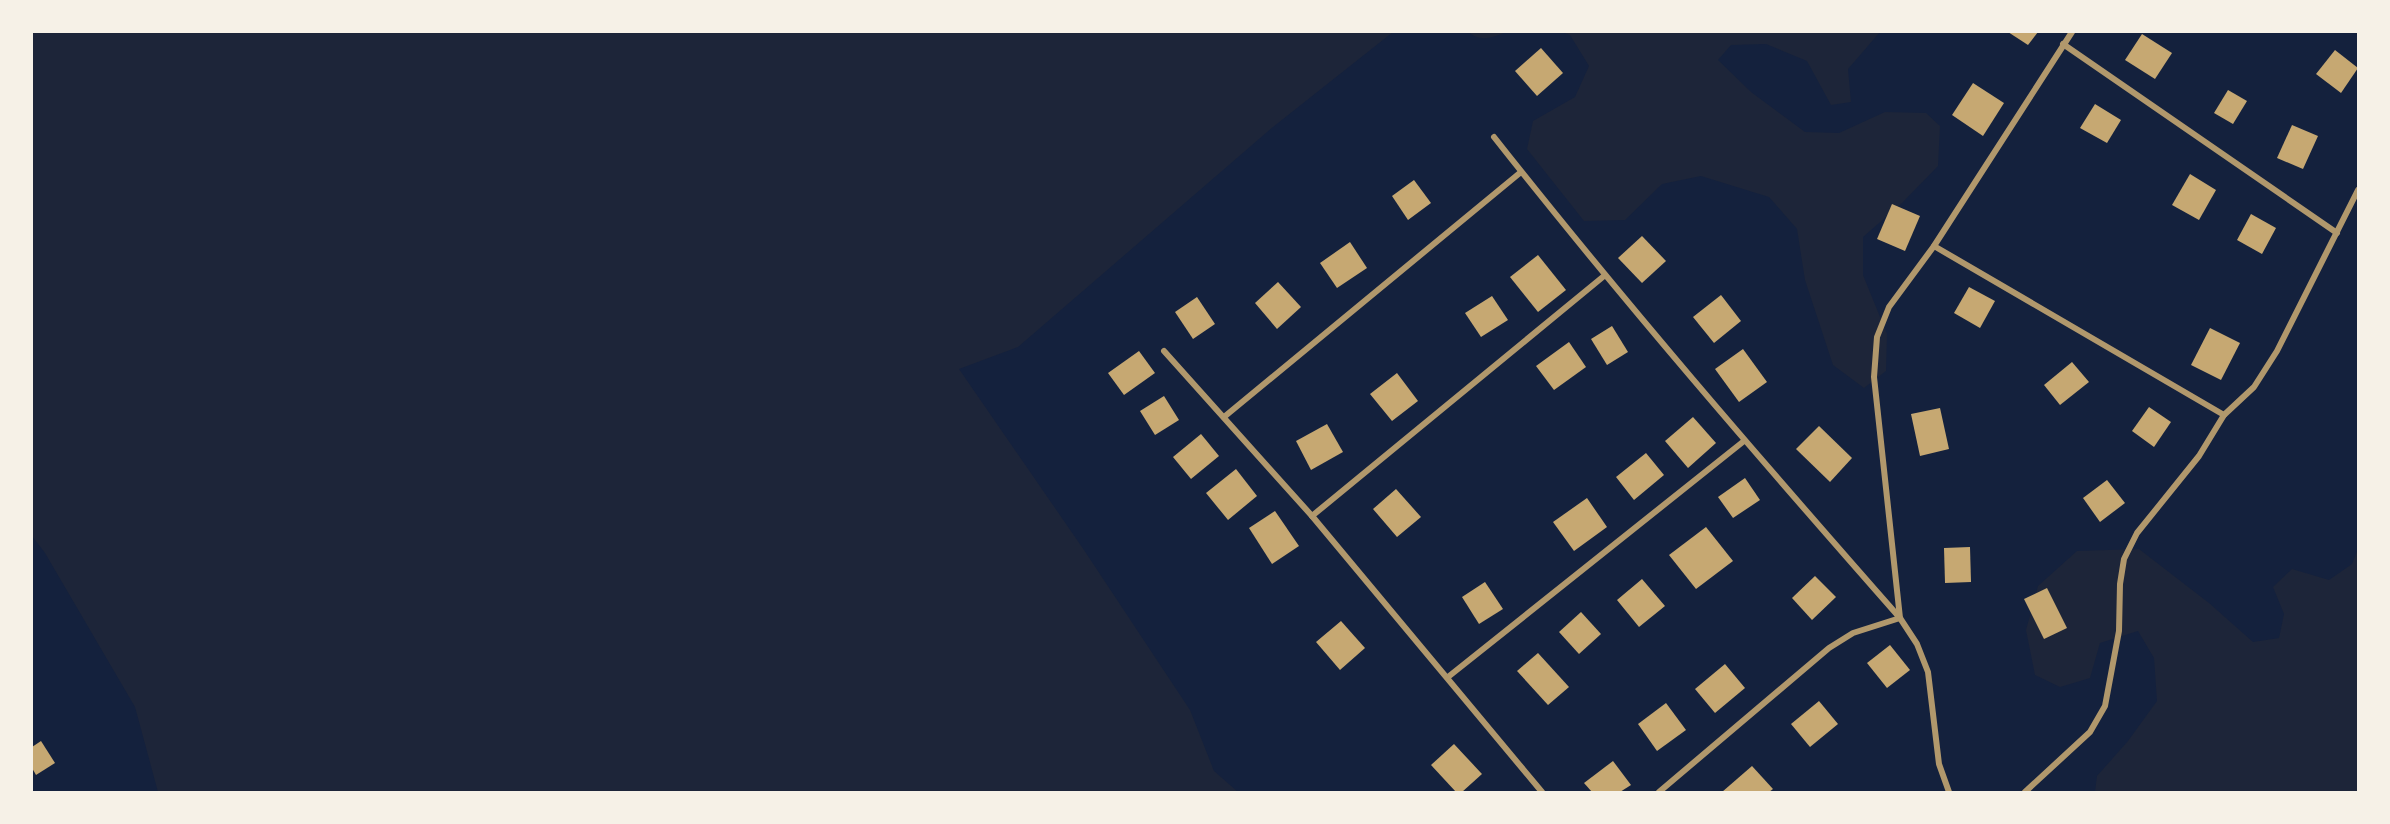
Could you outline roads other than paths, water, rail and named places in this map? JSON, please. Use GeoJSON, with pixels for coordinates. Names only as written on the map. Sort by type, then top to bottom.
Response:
{"type":"FeatureCollection","features":[{"type":"Feature","properties":{"kind":"street"},"geometry":{"type":"LineString","coordinates":[[1900,618],[1874,377],[1877,337],[1889,308],[1934,246],[2072,32]]}},
{"type":"Feature","properties":{"kind":"street"},"geometry":{"type":"LineString","coordinates":[[2063,44],[2337,233]]}},
{"type":"Feature","properties":{"kind":"street"},"geometry":{"type":"LineString","coordinates":[[1494,137],[1604,276],[1744,441],[1900,618],[1917,644],[1928,672],[1939,764],[1948,792]]}},
{"type":"Feature","properties":{"kind":"street"},"geometry":{"type":"LineString","coordinates":[[1224,417],[1521,172]]}},
{"type":"Feature","properties":{"kind":"street"},"geometry":{"type":"LineString","coordinates":[[2025,792],[2090,732],[2105,706],[2119,631],[2120,584],[2124,559],[2137,533],[2199,456],[2224,415],[2253,387],[2277,351],[2358,190]]}},
{"type":"Feature","properties":{"kind":"street"},"geometry":{"type":"LineString","coordinates":[[1934,246],[2224,415]]}},
{"type":"Feature","properties":{"kind":"street"},"geometry":{"type":"LineString","coordinates":[[1312,516],[1604,276]]}},
{"type":"Feature","properties":{"kind":"street"},"geometry":{"type":"LineString","coordinates":[[1164,351],[1312,516],[1542,792]]}},
{"type":"Feature","properties":{"kind":"street"},"geometry":{"type":"LineString","coordinates":[[1448,677],[1744,441]]}},
{"type":"Feature","properties":{"kind":"street"},"geometry":{"type":"LineString","coordinates":[[1659,792],[1829,648],[1853,633],[1900,618]]}}]}
